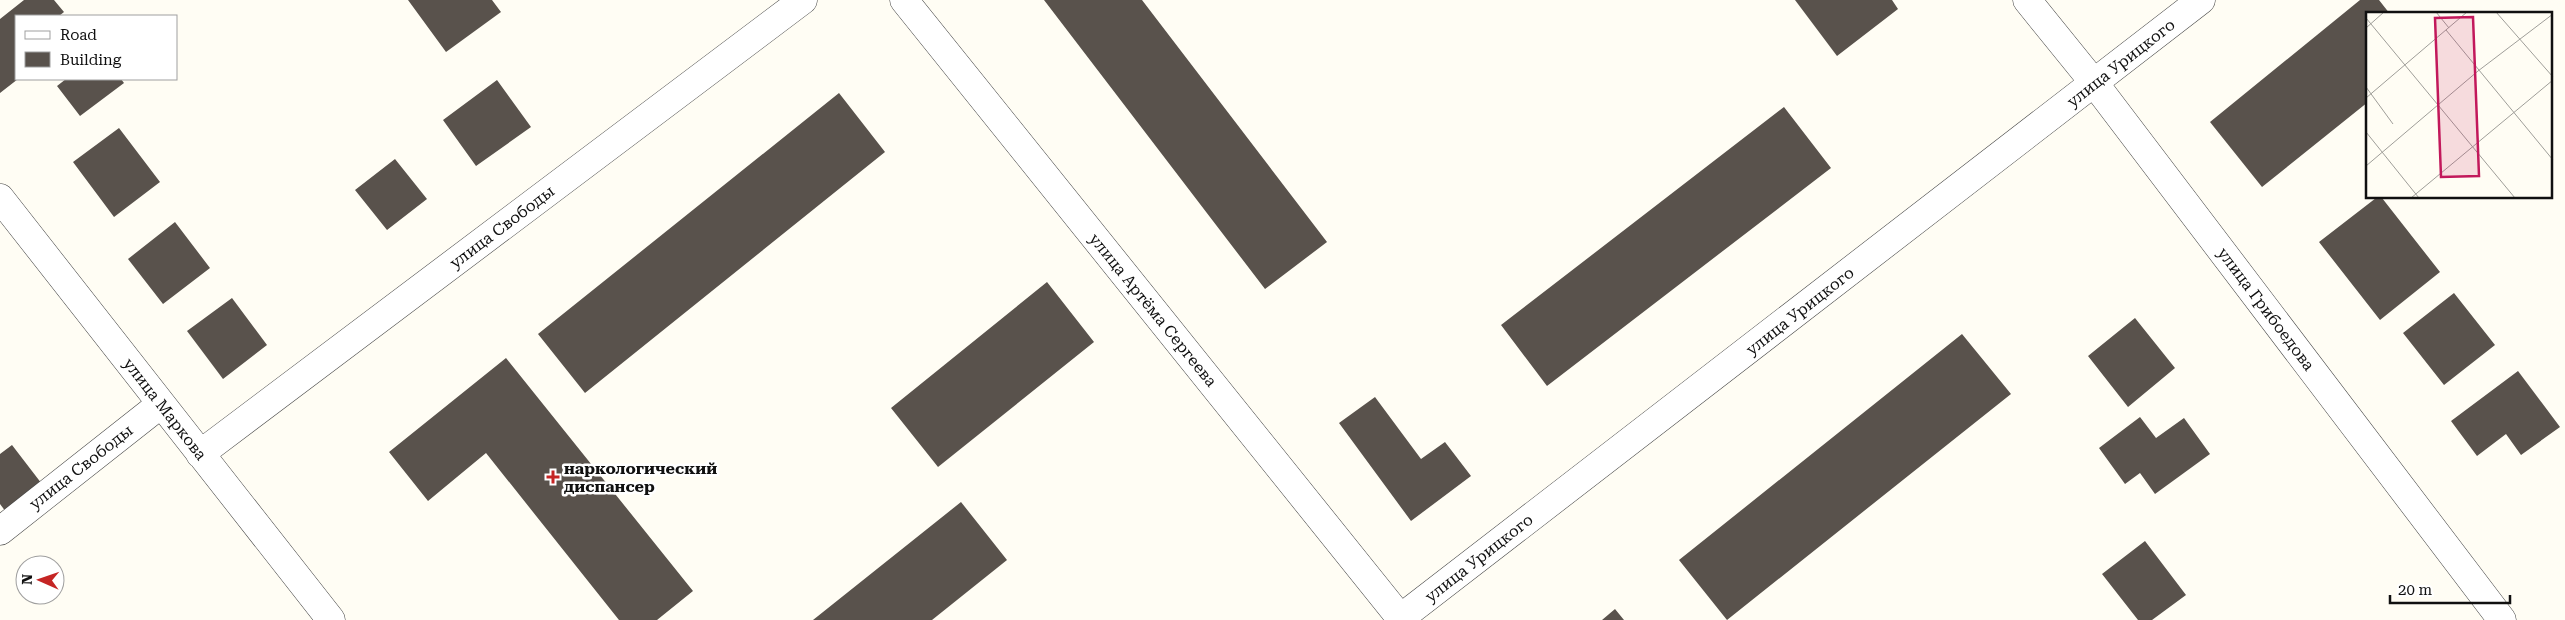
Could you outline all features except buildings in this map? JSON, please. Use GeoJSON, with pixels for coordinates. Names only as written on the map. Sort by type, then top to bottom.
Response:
{"type":"FeatureCollection","features":[{"type":"Feature","properties":{"kind":"street","name":"улица Свободы"},"geometry":{"type":"LineString","coordinates":[[200,454],[803,0]]}},
{"type":"Feature","properties":{"kind":"street","name":"улица Артёма Сергеева"},"geometry":{"type":"LineString","coordinates":[[904,0],[1400,619]]}},
{"type":"Feature","properties":{"kind":"street","name":"улица Грибоедова"},"geometry":{"type":"LineString","coordinates":[[2027,0],[2095,84],[2502,620]]}},
{"type":"Feature","properties":{"kind":"street","name":"улица Урицкого"},"geometry":{"type":"LineString","coordinates":[[1400,619],[2095,84],[2201,0]]}},
{"type":"Feature","properties":{"kind":"street","name":"улица Маркова"},"geometry":{"type":"LineString","coordinates":[[0,198],[331,620]]}},
{"type":"Feature","properties":{"kind":"street","name":"улица Свободы"},"geometry":{"type":"LineString","coordinates":[[0,530],[161,404]]}},
{"type":"Feature","properties":{"kind":"place","name":"наркологический диспансер"},"geometry":{"type":"Point","coordinates":[553,477]}}]}
